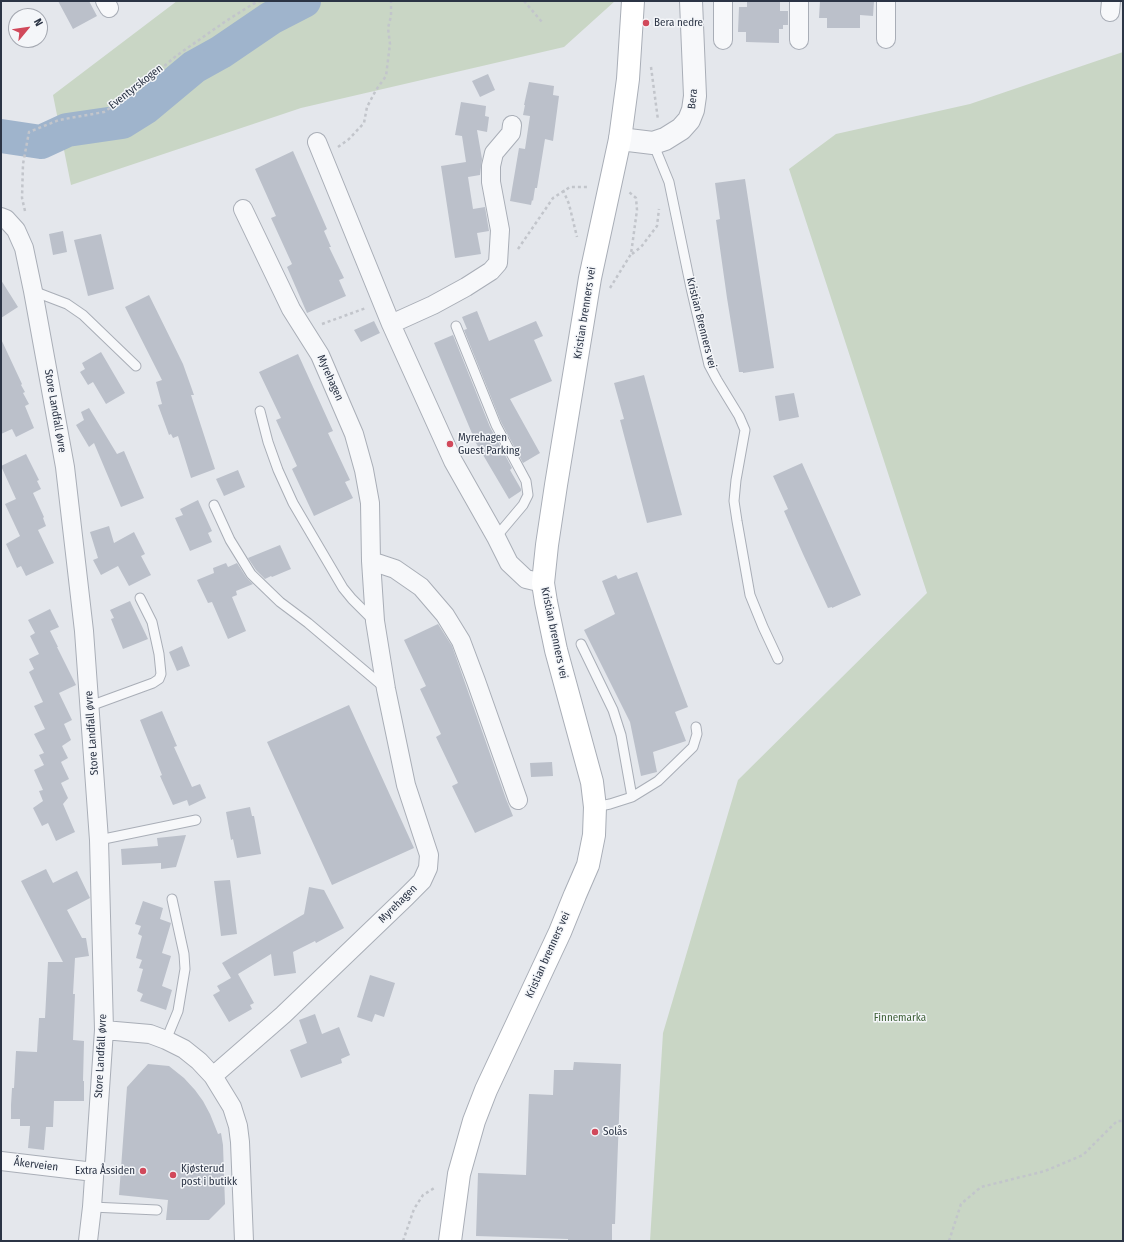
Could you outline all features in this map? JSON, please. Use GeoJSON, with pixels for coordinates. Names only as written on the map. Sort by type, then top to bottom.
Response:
{"type":"FeatureCollection","features":[{"type":"Feature","properties":{"kind":"main road","name":"Kristian brenners vei"},"geometry":{"type":"LineString","coordinates":[[450,1241],[459,1174],[474,1121],[486,1090],[560,932],[588,865],[594,835],[595,807],[592,782],[556,650],[543,583],[555,492],[590,278],[620,139],[628,79],[633,1]]}},
{"type":"Feature","properties":{"kind":"street","name":"Bera"},"geometry":{"type":"LineString","coordinates":[[659,141],[681,129],[689,120],[693,110],[695,96],[691,1]]}},
{"type":"Feature","properties":{"kind":"street"},"geometry":{"type":"LineString","coordinates":[[723,1],[723,40]]}},
{"type":"Feature","properties":{"kind":"street"},"geometry":{"type":"LineString","coordinates":[[798,1],[799,40]]}},
{"type":"Feature","properties":{"kind":"street"},"geometry":{"type":"LineString","coordinates":[[886,1],[886,38]]}},
{"type":"Feature","properties":{"kind":"street"},"geometry":{"type":"LineString","coordinates":[[391,324],[433,305],[466,287],[491,271],[498,263],[500,230],[491,182],[491,166],[494,153],[511,133],[512,124]]}},
{"type":"Feature","properties":{"kind":"street"},"geometry":{"type":"LineString","coordinates":[[620,139],[659,141]]}},
{"type":"Feature","properties":{"kind":"street"},"geometry":{"type":"LineString","coordinates":[[320,150],[391,324],[453,461],[509,563],[526,579],[543,583]]}},
{"type":"Feature","properties":{"kind":"street","name":"Myrehagen"},"geometry":{"type":"LineString","coordinates":[[214,1076],[283,1015],[405,898],[422,881],[428,868],[428,855],[406,785],[386,689],[375,622],[371,562],[370,504],[364,470],[354,434],[320,355],[291,309],[243,209]]}},
{"type":"Feature","properties":{"kind":"street"},"geometry":{"type":"LineString","coordinates":[[1,217],[6,219],[16,230]]}},
{"type":"Feature","properties":{"kind":"street","name":"Store Landfall øvre"},"geometry":{"type":"LineString","coordinates":[[16,230],[24,248],[33,291],[65,467],[84,631],[90,706],[99,840],[104,1030],[92,1207],[88,1241]]}},
{"type":"Feature","properties":{"kind":"street"},"geometry":{"type":"LineString","coordinates":[[371,562],[395,569],[421,587],[446,615],[460,641],[468,661],[518,800]]}},
{"type":"Feature","properties":{"kind":"street"},"geometry":{"type":"LineString","coordinates":[[104,1030],[150,1034],[166,1040],[184,1049],[199,1060],[214,1076],[232,1107],[238,1126],[244,1241]]}},
{"type":"Feature","properties":{"kind":"street","name":"Åkerveien"},"geometry":{"type":"LineString","coordinates":[[1,1161],[94,1172]]}},
{"type":"Feature","properties":{"kind":"lane","name":"Kristian Brenners vei"},"geometry":{"type":"LineString","coordinates":[[659,141],[709,365],[739,416],[745,430],[736,480],[734,501],[750,594],[778,659]]}},
{"type":"Feature","properties":{"kind":"lane"},"geometry":{"type":"LineString","coordinates":[[33,291],[67,304],[83,315],[136,366]]}},
{"type":"Feature","properties":{"kind":"lane"},"geometry":{"type":"LineString","coordinates":[[456,326],[496,425],[526,482],[528,495],[523,505],[496,537]]}},
{"type":"Feature","properties":{"kind":"lane"},"geometry":{"type":"LineString","coordinates":[[260,411],[268,442],[278,470],[293,503],[344,588],[352,599],[375,622]]}},
{"type":"Feature","properties":{"kind":"lane"},"geometry":{"type":"LineString","coordinates":[[214,505],[230,540],[251,574],[280,602],[308,623],[386,689]]}},
{"type":"Feature","properties":{"kind":"lane"},"geometry":{"type":"LineString","coordinates":[[90,706],[159,679],[161,674],[159,654],[152,622],[140,598]]}},
{"type":"Feature","properties":{"kind":"lane"},"geometry":{"type":"LineString","coordinates":[[581,644],[613,710],[621,735],[632,797]]}},
{"type":"Feature","properties":{"kind":"lane"},"geometry":{"type":"LineString","coordinates":[[595,807],[632,797],[658,781],[694,747],[697,734],[696,727]]}},
{"type":"Feature","properties":{"kind":"lane"},"geometry":{"type":"LineString","coordinates":[[99,840],[196,820]]}},
{"type":"Feature","properties":{"kind":"lane"},"geometry":{"type":"LineString","coordinates":[[166,1040],[178,1011],[185,969],[183,948],[172,899]]}},
{"type":"Feature","properties":{"kind":"lane"},"geometry":{"type":"LineString","coordinates":[[92,1207],[157,1210]]}},
{"type":"Feature","properties":{"kind":"path","name":"Eventyrskogen"},"geometry":{"type":"LineString","coordinates":[[16,230],[27,222],[22,198],[23,164],[29,132],[59,120],[104,112],[136,90],[176,56],[226,21],[260,1]]}},
{"type":"Feature","properties":{"kind":"path"},"geometry":{"type":"LineString","coordinates":[[320,150],[349,139],[364,123],[367,107],[376,90],[386,76],[390,44],[388,28],[391,16],[391,1]]}},
{"type":"Feature","properties":{"kind":"path"},"geometry":{"type":"LineString","coordinates":[[524,1],[542,22]]}},
{"type":"Feature","properties":{"kind":"path"},"geometry":{"type":"LineString","coordinates":[[651,67],[659,128],[659,141]]}},
{"type":"Feature","properties":{"kind":"path"},"geometry":{"type":"LineString","coordinates":[[498,263],[516,251],[553,198],[563,190],[570,186],[594,188]]}},
{"type":"Feature","properties":{"kind":"path"},"geometry":{"type":"LineString","coordinates":[[563,190],[570,204],[578,240]]}},
{"type":"Feature","properties":{"kind":"path"},"geometry":{"type":"LineString","coordinates":[[629,192],[636,198],[637,210],[631,254]]}},
{"type":"Feature","properties":{"kind":"path"},"geometry":{"type":"LineString","coordinates":[[608,291],[631,254],[641,247],[657,226],[660,207]]}},
{"type":"Feature","properties":{"kind":"path"},"geometry":{"type":"LineString","coordinates":[[305,331],[382,302]]}},
{"type":"Feature","properties":{"kind":"path"},"geometry":{"type":"LineString","coordinates":[[949,1241],[961,1204],[981,1187],[1045,1171],[1083,1155],[1117,1121],[1123,1121]]}},
{"type":"Feature","properties":{"kind":"path"},"geometry":{"type":"LineString","coordinates":[[403,1241],[414,1209],[422,1195],[459,1174]]}},
{"type":"Feature","properties":{"kind":"green space"},"geometry":{"type":"Polygon","coordinates":[[[177,1],[615,1],[564,47],[301,108],[71,185],[53,95],[177,1]]]}},
{"type":"Feature","properties":{"kind":"green space","name":"Finnemarka"},"geometry":{"type":"Polygon","coordinates":[[[1123,52],[1123,1241],[650,1241],[663,1033],[738,780],[927,593],[789,169],[836,134],[970,104],[1123,52]]]}},
{"type":"Feature","properties":{"kind":"building"},"geometry":{"type":"Polygon","coordinates":[[[58,1],[89,1],[97,16],[73,29],[58,1]]]}},
{"type":"Feature","properties":{"kind":"building"},"geometry":{"type":"Polygon","coordinates":[[[747,1],[780,1],[780,11],[788,11],[788,25],[783,25],[783,29],[779,29],[779,43],[746,42],[746,32],[738,32],[739,7],[747,7],[747,1]]]}},
{"type":"Feature","properties":{"kind":"building"},"geometry":{"type":"Polygon","coordinates":[[[820,1],[874,1],[873,16],[860,15],[860,28],[827,28],[827,18],[819,18],[820,1]]]}},
{"type":"Feature","properties":{"kind":"building"},"geometry":{"type":"Polygon","coordinates":[[[488,74],[495,90],[480,97],[472,81],[488,74]]]}},
{"type":"Feature","properties":{"kind":"building"},"geometry":{"type":"Polygon","coordinates":[[[529,82],[554,86],[553,95],[559,96],[553,141],[545,139],[537,188],[535,188],[531,205],[510,201],[519,148],[525,149],[530,116],[523,115],[529,82]]]}},
{"type":"Feature","properties":{"kind":"building"},"geometry":{"type":"Polygon","coordinates":[[[461,102],[486,106],[485,116],[489,117],[487,132],[477,130],[482,159],[480,175],[468,177],[473,209],[485,207],[489,231],[477,233],[481,254],[455,258],[441,166],[466,162],[462,136],[455,135],[461,102]]]}},
{"type":"Feature","properties":{"kind":"building"},"geometry":{"type":"Polygon","coordinates":[[[293,151],[327,229],[324,231],[331,247],[329,247],[344,278],[339,280],[346,296],[307,313],[287,267],[292,264],[271,218],[276,216],[255,169],[293,151]]]}},
{"type":"Feature","properties":{"kind":"building"},"geometry":{"type":"Polygon","coordinates":[[[745,179],[774,368],[743,373],[739,372],[727,298],[716,220],[720,219],[715,183],[745,179]]]}},
{"type":"Feature","properties":{"kind":"building"},"geometry":{"type":"Polygon","coordinates":[[[63,231],[67,252],[53,255],[49,234],[63,231]]]}},
{"type":"Feature","properties":{"kind":"building"},"geometry":{"type":"Polygon","coordinates":[[[101,234],[114,289],[88,296],[74,240],[101,234]]]}},
{"type":"Feature","properties":{"kind":"building"},"geometry":{"type":"Polygon","coordinates":[[[1,280],[18,307],[1,318],[1,280]]]}},
{"type":"Feature","properties":{"kind":"building"},"geometry":{"type":"Polygon","coordinates":[[[149,295],[183,364],[194,395],[191,395],[215,469],[191,478],[178,436],[173,438],[171,434],[169,435],[158,405],[162,404],[156,382],[162,380],[125,307],[149,295]]]}},
{"type":"Feature","properties":{"kind":"building"},"geometry":{"type":"Polygon","coordinates":[[[477,311],[489,341],[536,321],[543,336],[534,340],[552,381],[510,399],[540,453],[523,463],[501,422],[464,330],[467,329],[462,317],[477,311]]]}},
{"type":"Feature","properties":{"kind":"building"},"geometry":{"type":"Polygon","coordinates":[[[374,321],[380,333],[361,342],[354,330],[374,321]]]}},
{"type":"Feature","properties":{"kind":"building"},"geometry":{"type":"Polygon","coordinates":[[[453,335],[490,427],[512,468],[510,470],[521,489],[521,491],[509,499],[476,443],[434,343],[453,335]]]}},
{"type":"Feature","properties":{"kind":"building"},"geometry":{"type":"Polygon","coordinates":[[[1,339],[25,392],[23,393],[29,404],[25,406],[34,428],[16,437],[12,429],[1,434],[1,339]]]}},
{"type":"Feature","properties":{"kind":"building"},"geometry":{"type":"Polygon","coordinates":[[[101,352],[125,393],[106,404],[93,382],[88,385],[80,372],[85,369],[82,363],[101,352]]]}},
{"type":"Feature","properties":{"kind":"building"},"geometry":{"type":"Polygon","coordinates":[[[298,354],[333,431],[328,433],[350,480],[345,482],[353,498],[314,516],[292,469],[297,466],[276,420],[281,418],[259,372],[298,354]]]}},
{"type":"Feature","properties":{"kind":"building"},"geometry":{"type":"Polygon","coordinates":[[[644,375],[682,515],[647,523],[620,420],[624,419],[614,383],[644,375]]]}},
{"type":"Feature","properties":{"kind":"building"},"geometry":{"type":"Polygon","coordinates":[[[794,393],[799,417],[779,421],[775,396],[794,393]]]}},
{"type":"Feature","properties":{"kind":"building"},"geometry":{"type":"Polygon","coordinates":[[[89,408],[117,454],[124,451],[144,498],[121,507],[94,443],[89,447],[76,425],[84,420],[81,412],[89,408]]]}},
{"type":"Feature","properties":{"kind":"building"},"geometry":{"type":"Polygon","coordinates":[[[26,454],[39,480],[37,481],[41,489],[33,493],[44,517],[46,526],[38,530],[54,563],[26,576],[21,566],[17,568],[6,544],[20,536],[5,504],[16,499],[1,466],[26,454]]]}},
{"type":"Feature","properties":{"kind":"building"},"geometry":{"type":"Polygon","coordinates":[[[802,463],[861,595],[832,608],[828,608],[803,554],[784,511],[788,509],[773,476],[802,463]]]}},
{"type":"Feature","properties":{"kind":"building"},"geometry":{"type":"Polygon","coordinates":[[[238,470],[245,487],[224,496],[216,479],[238,470]]]}},
{"type":"Feature","properties":{"kind":"building"},"geometry":{"type":"Polygon","coordinates":[[[198,500],[212,531],[208,533],[212,542],[190,551],[175,518],[183,515],[180,509],[198,500]]]}},
{"type":"Feature","properties":{"kind":"building"},"geometry":{"type":"Polygon","coordinates":[[[109,526],[114,543],[134,532],[145,554],[141,556],[151,575],[129,586],[118,566],[101,575],[93,560],[98,558],[90,532],[109,526]]]}},
{"type":"Feature","properties":{"kind":"building"},"geometry":{"type":"Polygon","coordinates":[[[280,545],[291,569],[265,579],[256,570],[248,558],[280,545]]]}},
{"type":"Feature","properties":{"kind":"building"},"geometry":{"type":"Polygon","coordinates":[[[226,563],[228,567],[237,563],[246,577],[253,584],[236,591],[237,595],[232,597],[246,631],[228,639],[212,602],[208,603],[197,580],[214,573],[213,568],[226,563]]]}},
{"type":"Feature","properties":{"kind":"building"},"geometry":{"type":"Polygon","coordinates":[[[637,572],[688,707],[675,712],[686,741],[653,752],[657,772],[641,776],[630,722],[584,630],[615,614],[602,581],[616,575],[618,579],[637,572]]]}},
{"type":"Feature","properties":{"kind":"building"},"geometry":{"type":"Polygon","coordinates":[[[130,601],[148,639],[123,649],[111,619],[114,618],[110,610],[130,601]]]}},
{"type":"Feature","properties":{"kind":"building"},"geometry":{"type":"Polygon","coordinates":[[[50,609],[59,627],[50,631],[76,685],[59,693],[72,720],[64,724],[71,740],[62,746],[68,758],[61,762],[69,779],[61,783],[68,798],[63,804],[75,832],[56,841],[48,823],[42,826],[33,808],[43,801],[39,791],[43,790],[34,770],[44,765],[39,755],[44,753],[34,734],[45,729],[34,706],[43,702],[29,672],[34,669],[29,659],[39,654],[30,636],[35,633],[28,620],[50,609]]]}},
{"type":"Feature","properties":{"kind":"building"},"geometry":{"type":"Polygon","coordinates":[[[438,624],[452,646],[513,816],[475,833],[452,786],[458,783],[436,737],[441,734],[420,689],[426,686],[404,640],[438,624]]]}},
{"type":"Feature","properties":{"kind":"building"},"geometry":{"type":"Polygon","coordinates":[[[182,646],[190,666],[177,671],[169,652],[182,646]]]}},
{"type":"Feature","properties":{"kind":"building"},"geometry":{"type":"Polygon","coordinates":[[[349,705],[414,848],[332,885],[267,742],[349,705]]]}},
{"type":"Feature","properties":{"kind":"building"},"geometry":{"type":"Polygon","coordinates":[[[162,711],[177,746],[174,747],[192,787],[200,784],[206,798],[189,806],[187,800],[173,805],[160,776],[162,775],[140,720],[162,711]]]}},
{"type":"Feature","properties":{"kind":"building"},"geometry":{"type":"Polygon","coordinates":[[[552,762],[553,776],[531,777],[530,763],[552,762]]]}},
{"type":"Feature","properties":{"kind":"building"},"geometry":{"type":"Polygon","coordinates":[[[250,807],[252,816],[254,816],[261,854],[237,858],[233,839],[231,840],[226,812],[250,807]]]}},
{"type":"Feature","properties":{"kind":"building"},"geometry":{"type":"Polygon","coordinates":[[[186,835],[176,867],[161,869],[161,863],[122,865],[121,849],[158,846],[157,838],[186,835]]]}},
{"type":"Feature","properties":{"kind":"building"},"geometry":{"type":"Polygon","coordinates":[[[46,869],[53,883],[77,871],[90,898],[67,910],[82,938],[86,938],[89,956],[75,958],[73,994],[75,994],[73,1040],[84,1041],[84,1101],[54,1101],[53,1127],[46,1127],[44,1150],[28,1148],[30,1126],[20,1126],[20,1119],[11,1119],[11,1105],[12,1088],[14,1088],[16,1051],[37,1052],[39,1018],[45,1018],[48,962],[63,962],[21,881],[46,869]]]}},
{"type":"Feature","properties":{"kind":"building"},"geometry":{"type":"Polygon","coordinates":[[[230,880],[237,934],[221,936],[214,881],[230,880]]]}},
{"type":"Feature","properties":{"kind":"building"},"geometry":{"type":"Polygon","coordinates":[[[309,887],[324,890],[344,928],[316,943],[315,941],[293,952],[296,973],[274,976],[271,954],[238,974],[254,1003],[250,1005],[252,1009],[229,1022],[213,995],[220,991],[217,986],[231,978],[222,963],[304,914],[309,887]]]}},
{"type":"Feature","properties":{"kind":"building"},"geometry":{"type":"Polygon","coordinates":[[[143,901],[163,908],[160,919],[171,923],[162,953],[171,956],[162,986],[172,990],[166,1010],[140,1001],[143,994],[137,991],[143,969],[139,968],[142,960],[136,958],[142,936],[138,934],[141,926],[135,924],[143,901]]]}},
{"type":"Feature","properties":{"kind":"building"},"geometry":{"type":"Polygon","coordinates":[[[370,975],[395,983],[384,1017],[375,1014],[372,1022],[357,1017],[370,975]]]}},
{"type":"Feature","properties":{"kind":"building"},"geometry":{"type":"Polygon","coordinates":[[[315,1014],[322,1034],[339,1027],[350,1055],[341,1059],[342,1063],[301,1078],[290,1050],[307,1043],[299,1020],[315,1014]]]}},
{"type":"Feature","properties":{"kind":"building"},"geometry":{"type":"Polygon","coordinates":[[[574,1062],[621,1064],[615,1224],[612,1224],[612,1241],[568,1241],[568,1239],[476,1236],[478,1173],[526,1175],[529,1094],[553,1095],[554,1070],[573,1070],[574,1062]]]}},
{"type":"Feature","properties":{"kind":"building"},"geometry":{"type":"Polygon","coordinates":[[[148,1064],[169,1066],[184,1078],[203,1101],[218,1134],[221,1133],[223,1145],[225,1204],[209,1220],[166,1220],[168,1200],[119,1195],[127,1087],[148,1064]]]}},
{"type":"Feature","properties":{"kind":"waterway"},"geometry":{"type":"LineString","coordinates":[[1,136],[41,142],[67,130],[122,122],[146,107],[194,67],[221,52],[271,18],[304,1]]}},
{"type":"Feature","properties":{"kind":"place","name":"Bera nedre"},"geometry":{"type":"Point","coordinates":[646,23]}},
{"type":"Feature","properties":{"kind":"place","name":"Myrehagen Guest Parking"},"geometry":{"type":"Point","coordinates":[450,444]}},
{"type":"Feature","properties":{"kind":"place","name":"Solås"},"geometry":{"type":"Point","coordinates":[595,1132]}},
{"type":"Feature","properties":{"kind":"place","name":"Extra Åssiden"},"geometry":{"type":"Point","coordinates":[143,1171]}},
{"type":"Feature","properties":{"kind":"place","name":"Kjøsterud post i butikk"},"geometry":{"type":"Point","coordinates":[173,1175]}}]}
